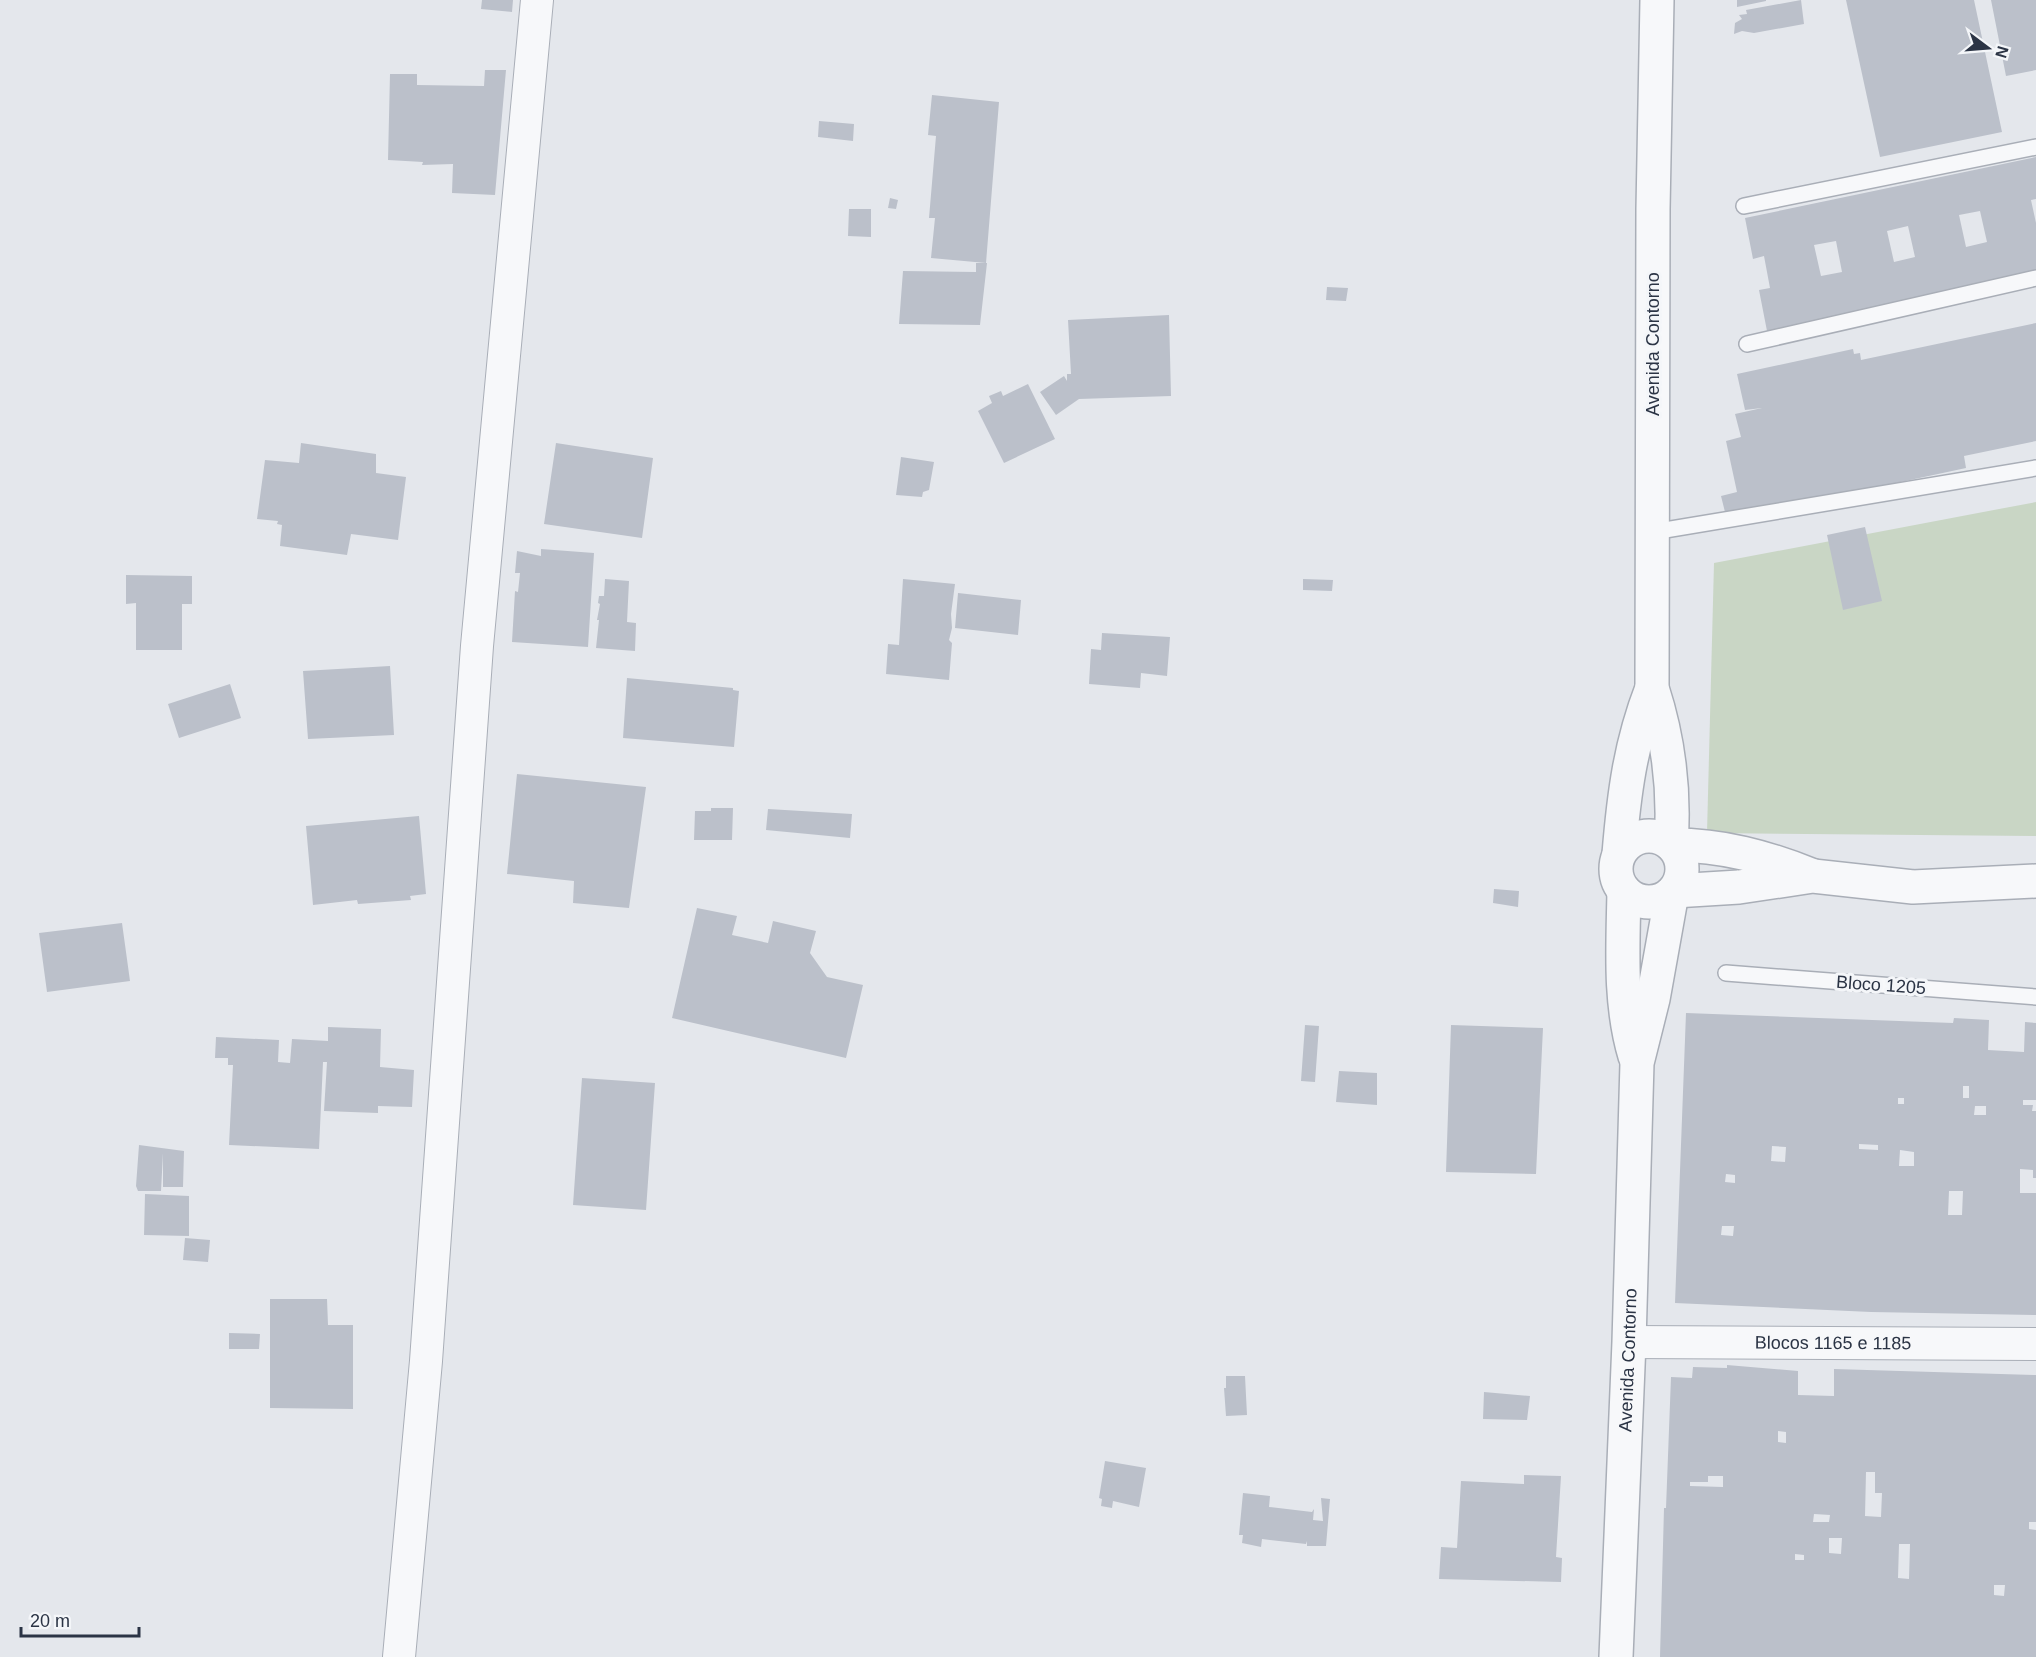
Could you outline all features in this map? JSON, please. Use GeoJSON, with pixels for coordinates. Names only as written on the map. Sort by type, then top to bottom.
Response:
{"type":"FeatureCollection","features":[{"type":"Feature","properties":{"kind":"street"},"geometry":{"type":"LineString","coordinates":[[399,1657],[426,1361],[477,646],[537,0]]}},
{"type":"Feature","properties":{"kind":"street","name":"Avenida Contorno"},"geometry":{"type":"LineString","coordinates":[[1657,0],[1653,209],[1652,688],[1665,726],[1671,769],[1674,800],[1672,845]]}},
{"type":"Feature","properties":{"kind":"street","name":"Avenida Contorno"},"geometry":{"type":"LineString","coordinates":[[1619,854],[1630,759],[1636,729],[1652,688]]}},
{"type":"Feature","properties":{"kind":"street"},"geometry":{"type":"LineString","coordinates":[[1673,892],[1680,880],[1682,868],[1680,856],[1672,845],[1660,837],[1648,835],[1626,844],[1619,854],[1615,867],[1617,880],[1624,891],[1634,899],[1647,902],[1660,900],[1673,892],[1729,888],[1813,876],[1913,887],[2036,881]]}},
{"type":"Feature","properties":{"kind":"street"},"geometry":{"type":"LineString","coordinates":[[1672,845],[1704,845],[1741,852],[1775,860],[1813,876]]}},
{"type":"Feature","properties":{"kind":"street","name":"Avenida Contorno"},"geometry":{"type":"LineString","coordinates":[[1624,891],[1625,1005],[1628,1035],[1637,1063]]}},
{"type":"Feature","properties":{"kind":"street","name":"Avenida Contorno"},"geometry":{"type":"LineString","coordinates":[[1616,1657],[1629,1342],[1637,1063],[1653,999],[1673,892]]}},
{"type":"Feature","properties":{"kind":"street","name":"Blocos 1165 e 1185"},"geometry":{"type":"LineString","coordinates":[[1629,1342],[2036,1344]]}},
{"type":"Feature","properties":{"kind":"lane"},"geometry":{"type":"LineString","coordinates":[[1744,206],[2036,147]]}},
{"type":"Feature","properties":{"kind":"lane"},"geometry":{"type":"LineString","coordinates":[[1747,344],[2036,278]]}},
{"type":"Feature","properties":{"kind":"lane"},"geometry":{"type":"LineString","coordinates":[[1653,532],[2036,468]]}},
{"type":"Feature","properties":{"kind":"lane","name":"Bloco 1205"},"geometry":{"type":"LineString","coordinates":[[1726,973],[2036,997]]}},
{"type":"Feature","properties":{"kind":"green space"},"geometry":{"type":"Polygon","coordinates":[[[2036,502],[2036,836],[1707,833],[1714,563],[2036,502]]]}},
{"type":"Feature","properties":{"kind":"building"},"geometry":{"type":"Polygon","coordinates":[[[482,0],[513,0],[512,12],[481,9],[482,0]]]}},
{"type":"Feature","properties":{"kind":"building"},"geometry":{"type":"Polygon","coordinates":[[[1737,0],[1766,0],[1766,1],[1737,7],[1737,0]]]}},
{"type":"Feature","properties":{"kind":"building"},"geometry":{"type":"Polygon","coordinates":[[[1801,0],[1804,24],[1754,33],[1742,31],[1734,34],[1735,23],[1742,19],[1739,15],[1747,14],[1746,10],[1801,0]]]}},
{"type":"Feature","properties":{"kind":"building"},"geometry":{"type":"Polygon","coordinates":[[[1846,0],[1974,0],[2002,132],[1880,157],[1846,0]]]}},
{"type":"Feature","properties":{"kind":"building"},"geometry":{"type":"Polygon","coordinates":[[[1991,0],[2036,0],[2036,70],[2006,76],[1991,0]]]}},
{"type":"Feature","properties":{"kind":"building"},"geometry":{"type":"Polygon","coordinates":[[[485,70],[506,70],[495,195],[452,193],[453,164],[422,165],[423,162],[388,160],[390,74],[417,74],[417,85],[484,86],[485,70]]]}},
{"type":"Feature","properties":{"kind":"building"},"geometry":{"type":"Polygon","coordinates":[[[932,95],[999,102],[986,263],[931,258],[935,218],[929,218],[936,136],[928,135],[932,95]]]}},
{"type":"Feature","properties":{"kind":"building"},"geometry":{"type":"Polygon","coordinates":[[[819,121],[854,124],[853,141],[818,137],[819,121]]]}},
{"type":"Feature","properties":{"kind":"building"},"geometry":{"type":"Polygon","coordinates":[[[2036,157],[2036,199],[2031,200],[2036,223],[2036,274],[1767,331],[1759,290],[1770,288],[1764,256],[1753,259],[1745,218],[2036,157]],[[1980,211],[1959,215],[1966,247],[1987,242],[1980,211]],[[1908,226],[1887,231],[1894,262],[1915,257],[1908,226]],[[1836,241],[1814,245],[1821,276],[1842,272],[1836,241]]]}},
{"type":"Feature","properties":{"kind":"building"},"geometry":{"type":"Polygon","coordinates":[[[890,198],[898,200],[896,209],[888,208],[890,198]]]}},
{"type":"Feature","properties":{"kind":"building"},"geometry":{"type":"Polygon","coordinates":[[[849,209],[871,209],[871,237],[848,236],[849,209]]]}},
{"type":"Feature","properties":{"kind":"building"},"geometry":{"type":"Polygon","coordinates":[[[976,263],[987,263],[980,325],[899,324],[903,271],[976,272],[976,263]]]}},
{"type":"Feature","properties":{"kind":"building"},"geometry":{"type":"Polygon","coordinates":[[[1327,287],[1348,288],[1346,301],[1326,300],[1327,287]]]}},
{"type":"Feature","properties":{"kind":"building"},"geometry":{"type":"Polygon","coordinates":[[[1169,315],[1171,396],[1079,399],[1056,415],[1040,392],[1064,376],[1067,381],[1067,374],[1071,374],[1068,320],[1169,315]]]}},
{"type":"Feature","properties":{"kind":"building"},"geometry":{"type":"Polygon","coordinates":[[[2036,323],[2036,441],[1964,456],[1966,468],[1742,516],[1726,516],[1721,496],[1737,492],[1726,441],[1741,437],[1735,414],[1762,408],[1745,410],[1737,374],[1853,349],[1854,354],[1860,353],[1861,360],[2036,323]]]}},
{"type":"Feature","properties":{"kind":"building"},"geometry":{"type":"Polygon","coordinates":[[[1028,384],[1055,439],[1004,463],[978,411],[992,403],[989,396],[1001,391],[1003,396],[1028,384]]]}},
{"type":"Feature","properties":{"kind":"building"},"geometry":{"type":"Polygon","coordinates":[[[301,443],[376,454],[376,473],[406,477],[398,540],[351,534],[347,555],[280,546],[282,525],[277,524],[278,521],[257,519],[265,460],[299,463],[301,443]]]}},
{"type":"Feature","properties":{"kind":"building"},"geometry":{"type":"Polygon","coordinates":[[[556,443],[653,458],[642,538],[544,524],[556,443]]]}},
{"type":"Feature","properties":{"kind":"building"},"geometry":{"type":"Polygon","coordinates":[[[901,457],[934,462],[929,490],[923,492],[922,497],[896,495],[901,457]]]}},
{"type":"Feature","properties":{"kind":"building"},"geometry":{"type":"Polygon","coordinates":[[[1865,527],[1882,601],[1843,610],[1827,535],[1865,527]]]}},
{"type":"Feature","properties":{"kind":"building"},"geometry":{"type":"Polygon","coordinates":[[[541,549],[594,553],[588,647],[512,642],[515,591],[518,592],[520,573],[515,573],[517,551],[541,556],[541,549]]]}},
{"type":"Feature","properties":{"kind":"building"},"geometry":{"type":"Polygon","coordinates":[[[126,575],[192,576],[192,604],[182,604],[182,650],[136,650],[136,603],[126,604],[126,575]]]}},
{"type":"Feature","properties":{"kind":"building"},"geometry":{"type":"Polygon","coordinates":[[[605,579],[629,581],[627,622],[636,623],[635,651],[596,648],[600,604],[598,603],[599,596],[604,596],[605,579]]]}},
{"type":"Feature","properties":{"kind":"building"},"geometry":{"type":"Polygon","coordinates":[[[903,579],[955,584],[949,640],[952,643],[949,680],[886,674],[888,644],[899,645],[903,579]]]}},
{"type":"Feature","properties":{"kind":"building"},"geometry":{"type":"Polygon","coordinates":[[[1303,579],[1333,580],[1332,591],[1303,590],[1303,579]]]}},
{"type":"Feature","properties":{"kind":"building"},"geometry":{"type":"Polygon","coordinates":[[[958,593],[1021,600],[1018,635],[955,628],[958,593]]]}},
{"type":"Feature","properties":{"kind":"building"},"geometry":{"type":"Polygon","coordinates":[[[1102,633],[1170,637],[1167,676],[1141,673],[1140,688],[1089,684],[1091,649],[1101,650],[1102,633]]]}},
{"type":"Feature","properties":{"kind":"building"},"geometry":{"type":"Polygon","coordinates":[[[390,666],[394,735],[308,739],[303,671],[390,666]]]}},
{"type":"Feature","properties":{"kind":"building"},"geometry":{"type":"Polygon","coordinates":[[[627,678],[733,688],[739,691],[734,747],[623,738],[627,678]]]}},
{"type":"Feature","properties":{"kind":"building"},"geometry":{"type":"Polygon","coordinates":[[[230,684],[241,718],[179,738],[168,704],[230,684]]]}},
{"type":"Feature","properties":{"kind":"building"},"geometry":{"type":"Polygon","coordinates":[[[517,774],[646,787],[629,908],[573,903],[574,881],[507,874],[517,774]]]}},
{"type":"Feature","properties":{"kind":"building"},"geometry":{"type":"Polygon","coordinates":[[[711,808],[733,808],[732,840],[694,840],[695,811],[711,811],[711,808]]]}},
{"type":"Feature","properties":{"kind":"building"},"geometry":{"type":"Polygon","coordinates":[[[768,809],[852,814],[850,838],[766,830],[768,809]]]}},
{"type":"Feature","properties":{"kind":"building"},"geometry":{"type":"Polygon","coordinates":[[[419,816],[426,894],[410,896],[411,900],[358,904],[357,900],[313,905],[306,826],[419,816]]]}},
{"type":"Feature","properties":{"kind":"building"},"geometry":{"type":"Polygon","coordinates":[[[1494,889],[1519,891],[1518,907],[1493,903],[1494,889]]]}},
{"type":"Feature","properties":{"kind":"building"},"geometry":{"type":"Polygon","coordinates":[[[697,908],[737,916],[732,935],[768,943],[773,921],[816,931],[810,953],[827,977],[863,985],[846,1058],[672,1018],[697,908]]]}},
{"type":"Feature","properties":{"kind":"building"},"geometry":{"type":"Polygon","coordinates":[[[122,923],[130,981],[47,992],[39,933],[122,923]]]}},
{"type":"Feature","properties":{"kind":"building"},"geometry":{"type":"Polygon","coordinates":[[[1686,1013],[1953,1023],[1954,1018],[1989,1020],[1988,1050],[2024,1052],[2025,1022],[2036,1023],[2036,1100],[2023,1100],[2023,1105],[2033,1105],[2032,1111],[2036,1111],[2036,1178],[2033,1178],[2033,1170],[2020,1169],[2020,1193],[2036,1193],[2036,1315],[1871,1312],[1675,1303],[1686,1013]],[[1963,1086],[1963,1098],[1969,1098],[1969,1086],[1963,1086]],[[1898,1098],[1898,1104],[1904,1104],[1904,1098],[1898,1098]],[[1975,1106],[1974,1115],[1986,1115],[1986,1106],[1975,1106]],[[1859,1144],[1859,1149],[1878,1150],[1878,1145],[1859,1144]],[[1772,1146],[1771,1161],[1785,1162],[1786,1147],[1772,1146]],[[1900,1150],[1899,1166],[1914,1166],[1914,1152],[1900,1150]],[[1726,1174],[1725,1182],[1735,1183],[1735,1175],[1726,1174]],[[1949,1191],[1948,1215],[1962,1215],[1963,1191],[1949,1191]],[[1722,1226],[1721,1235],[1733,1236],[1734,1226],[1722,1226]]]}},
{"type":"Feature","properties":{"kind":"building"},"geometry":{"type":"Polygon","coordinates":[[[1305,1025],[1319,1026],[1315,1082],[1301,1081],[1305,1025]]]}},
{"type":"Feature","properties":{"kind":"building"},"geometry":{"type":"Polygon","coordinates":[[[1451,1025],[1543,1028],[1536,1174],[1446,1172],[1451,1025]]]}},
{"type":"Feature","properties":{"kind":"building"},"geometry":{"type":"Polygon","coordinates":[[[328,1027],[381,1029],[380,1067],[414,1070],[412,1107],[378,1106],[378,1113],[324,1111],[327,1062],[323,1062],[319,1149],[229,1145],[233,1065],[228,1065],[228,1058],[215,1058],[216,1037],[279,1040],[278,1062],[290,1063],[292,1039],[328,1041],[328,1027]]]}},
{"type":"Feature","properties":{"kind":"building"},"geometry":{"type":"Polygon","coordinates":[[[1339,1071],[1377,1073],[1377,1105],[1336,1102],[1339,1071]]]}},
{"type":"Feature","properties":{"kind":"building"},"geometry":{"type":"Polygon","coordinates":[[[582,1078],[655,1083],[646,1210],[573,1205],[582,1078]]]}},
{"type":"Feature","properties":{"kind":"building"},"geometry":{"type":"Polygon","coordinates":[[[139,1145],[184,1151],[183,1187],[163,1187],[163,1153],[161,1191],[138,1191],[136,1186],[139,1145]]]}},
{"type":"Feature","properties":{"kind":"building"},"geometry":{"type":"Polygon","coordinates":[[[145,1194],[189,1196],[189,1236],[144,1235],[145,1194]]]}},
{"type":"Feature","properties":{"kind":"building"},"geometry":{"type":"Polygon","coordinates":[[[185,1238],[210,1240],[208,1262],[183,1260],[185,1238]]]}},
{"type":"Feature","properties":{"kind":"building"},"geometry":{"type":"Polygon","coordinates":[[[270,1299],[327,1299],[328,1325],[353,1325],[353,1409],[270,1408],[270,1299]]]}},
{"type":"Feature","properties":{"kind":"building"},"geometry":{"type":"Polygon","coordinates":[[[229,1333],[260,1334],[259,1349],[229,1349],[229,1333]]]}},
{"type":"Feature","properties":{"kind":"building"},"geometry":{"type":"Polygon","coordinates":[[[1727,1365],[1798,1371],[1798,1395],[1834,1396],[1834,1369],[2036,1375],[2036,1522],[2029,1522],[2029,1529],[2036,1530],[2036,1657],[1660,1657],[1664,1508],[1666,1508],[1671,1377],[1692,1378],[1693,1367],[1727,1368],[1727,1365]],[[1778,1431],[1778,1442],[1786,1443],[1786,1432],[1778,1431]],[[1866,1472],[1865,1516],[1881,1517],[1882,1493],[1875,1493],[1875,1472],[1866,1472]],[[1708,1476],[1708,1482],[1690,1482],[1690,1486],[1723,1487],[1723,1476],[1708,1476]],[[1814,1514],[1813,1522],[1829,1522],[1830,1515],[1814,1514]],[[1829,1538],[1829,1553],[1841,1554],[1842,1538],[1829,1538]],[[1899,1544],[1898,1578],[1909,1579],[1910,1544],[1899,1544]],[[1795,1554],[1795,1560],[1804,1560],[1804,1555],[1795,1554]],[[1994,1585],[1994,1595],[2004,1596],[2005,1585],[1994,1585]]]}},
{"type":"Feature","properties":{"kind":"building"},"geometry":{"type":"Polygon","coordinates":[[[1226,1376],[1245,1376],[1247,1415],[1226,1416],[1224,1388],[1226,1388],[1226,1376]]]}},
{"type":"Feature","properties":{"kind":"building"},"geometry":{"type":"Polygon","coordinates":[[[1484,1392],[1530,1396],[1527,1420],[1483,1419],[1484,1392]]]}},
{"type":"Feature","properties":{"kind":"building"},"geometry":{"type":"Polygon","coordinates":[[[1105,1461],[1146,1468],[1139,1507],[1113,1501],[1112,1508],[1101,1506],[1102,1499],[1099,1498],[1105,1461]]]}},
{"type":"Feature","properties":{"kind":"building"},"geometry":{"type":"Polygon","coordinates":[[[1524,1475],[1561,1476],[1556,1557],[1562,1558],[1561,1582],[1439,1579],[1441,1547],[1457,1548],[1461,1481],[1524,1484],[1524,1475]]]}},
{"type":"Feature","properties":{"kind":"building"},"geometry":{"type":"Polygon","coordinates":[[[1243,1493],[1270,1496],[1269,1507],[1312,1512],[1314,1509],[1313,1520],[1323,1521],[1321,1498],[1330,1499],[1326,1546],[1307,1546],[1307,1541],[1306,1544],[1262,1539],[1261,1547],[1242,1543],[1243,1535],[1239,1535],[1243,1493]]]}}]}
